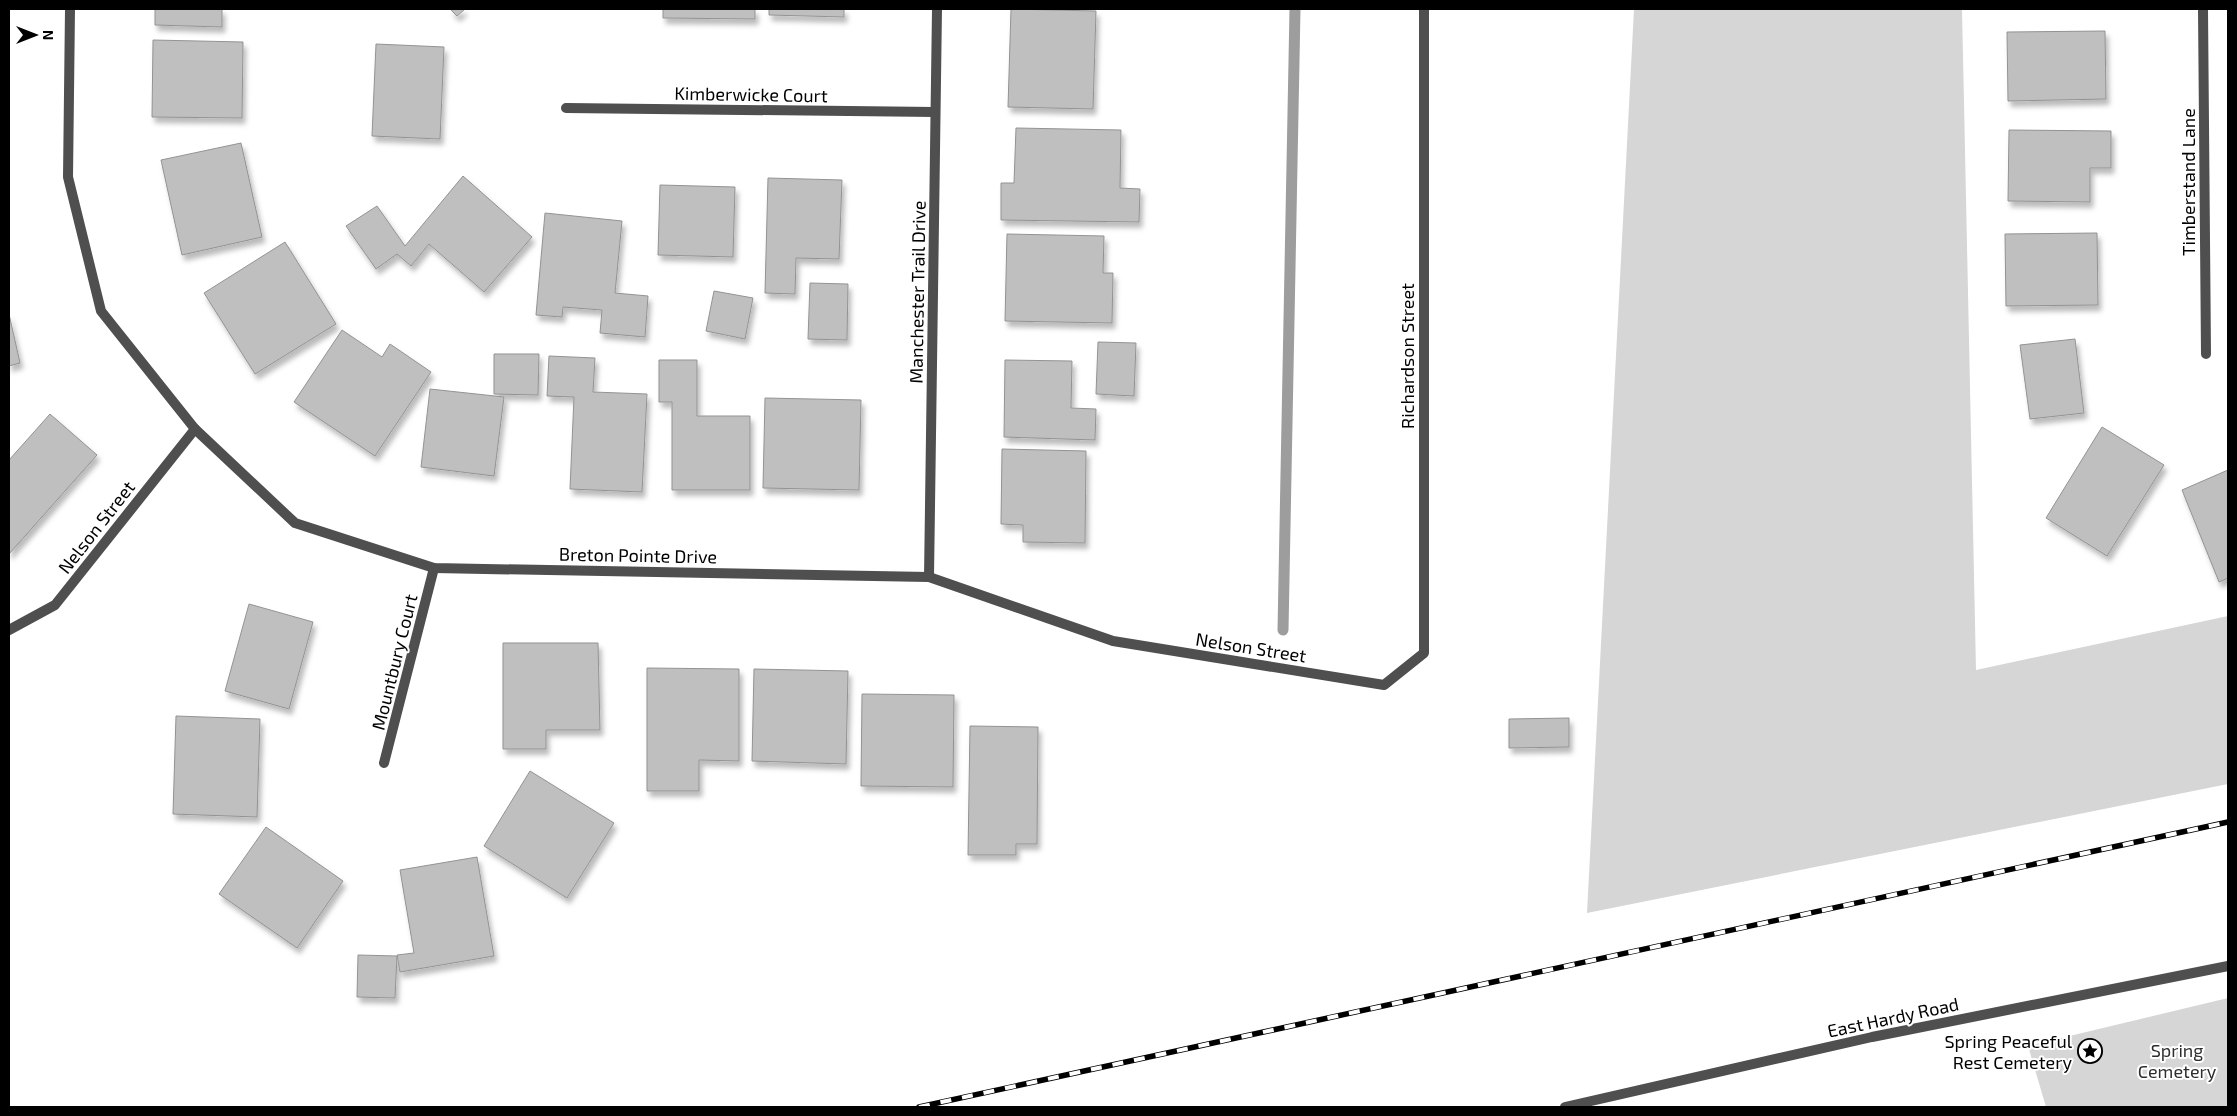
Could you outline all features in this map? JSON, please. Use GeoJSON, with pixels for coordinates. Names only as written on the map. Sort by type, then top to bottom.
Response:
{"type":"FeatureCollection","features":[{"type":"Feature","properties":{"kind":"street","name":"Breton Pointe Drive"},"geometry":{"type":"LineString","coordinates":[[70,9],[68,177],[101,311],[195,429],[296,524],[434,568],[929,577],[1113,641]]}},
{"type":"Feature","properties":{"kind":"street","name":"Manchester Trail Drive"},"geometry":{"type":"LineString","coordinates":[[929,577],[937,9]]}},
{"type":"Feature","properties":{"kind":"street","name":"Richardson Street"},"geometry":{"type":"LineString","coordinates":[[1384,686],[1424,653],[1424,9]]}},
{"type":"Feature","properties":{"kind":"street","name":"Timberstand Lane"},"geometry":{"type":"LineString","coordinates":[[2203,9],[2206,354]]}},
{"type":"Feature","properties":{"kind":"street","name":"Kimberwicke Court"},"geometry":{"type":"LineString","coordinates":[[566,108],[935,112]]}},
{"type":"Feature","properties":{"kind":"street","name":"Nelson Street"},"geometry":{"type":"LineString","coordinates":[[9,630],[55,605],[195,429]]}},
{"type":"Feature","properties":{"kind":"street","name":"Mountbury Court"},"geometry":{"type":"LineString","coordinates":[[384,763],[434,568]]}},
{"type":"Feature","properties":{"kind":"street","name":"Nelson Street"},"geometry":{"type":"LineString","coordinates":[[1113,641],[1384,686]]}},
{"type":"Feature","properties":{"kind":"street","name":"East Hardy Road"},"geometry":{"type":"LineString","coordinates":[[1565,1107],[1872,1037],[2228,966]]}},
{"type":"Feature","properties":{"kind":"green space"},"geometry":{"type":"Polygon","coordinates":[[[1634,9],[1962,9],[1976,670],[2228,616],[2228,784],[1587,913],[1634,9]]]}},
{"type":"Feature","properties":{"kind":"green space","name":"Spring Cemetery"},"geometry":{"type":"Polygon","coordinates":[[[2228,998],[2228,1107],[2046,1107],[2028,1046],[2228,998]]]}},
{"type":"Feature","properties":{"kind":"building"},"geometry":{"type":"Polygon","coordinates":[[[155,9],[222,9],[222,27],[155,25],[155,9]]]}},
{"type":"Feature","properties":{"kind":"building"},"geometry":{"type":"Polygon","coordinates":[[[450,9],[465,9],[457,16],[450,9]]]}},
{"type":"Feature","properties":{"kind":"building"},"geometry":{"type":"Polygon","coordinates":[[[663,9],[755,9],[755,19],[663,18],[663,9]]]}},
{"type":"Feature","properties":{"kind":"building"},"geometry":{"type":"Polygon","coordinates":[[[769,9],[844,9],[844,17],[769,15],[769,9]]]}},
{"type":"Feature","properties":{"kind":"building"},"geometry":{"type":"Polygon","coordinates":[[[1011,9],[1096,11],[1093,109],[1008,107],[1011,9]]]}},
{"type":"Feature","properties":{"kind":"building"},"geometry":{"type":"Polygon","coordinates":[[[2105,31],[2106,99],[2008,101],[2007,32],[2105,31]]]}},
{"type":"Feature","properties":{"kind":"building"},"geometry":{"type":"Polygon","coordinates":[[[153,40],[243,42],[242,118],[152,117],[153,40]]]}},
{"type":"Feature","properties":{"kind":"building"},"geometry":{"type":"Polygon","coordinates":[[[376,44],[444,47],[440,139],[372,136],[376,44]]]}},
{"type":"Feature","properties":{"kind":"building"},"geometry":{"type":"Polygon","coordinates":[[[1016,128],[1121,130],[1120,188],[1140,189],[1139,222],[1001,220],[1001,183],[1014,183],[1016,128]]]}},
{"type":"Feature","properties":{"kind":"building"},"geometry":{"type":"Polygon","coordinates":[[[2009,130],[2111,131],[2111,168],[2090,168],[2090,202],[2008,201],[2009,130]]]}},
{"type":"Feature","properties":{"kind":"building"},"geometry":{"type":"Polygon","coordinates":[[[241,143],[262,237],[182,255],[161,160],[241,143]]]}},
{"type":"Feature","properties":{"kind":"building"},"geometry":{"type":"Polygon","coordinates":[[[463,176],[532,237],[484,292],[429,244],[411,266],[397,254],[376,269],[346,226],[377,206],[405,246],[463,176]]]}},
{"type":"Feature","properties":{"kind":"building"},"geometry":{"type":"Polygon","coordinates":[[[768,178],[842,180],[839,259],[796,258],[795,294],[765,293],[768,178]]]}},
{"type":"Feature","properties":{"kind":"building"},"geometry":{"type":"Polygon","coordinates":[[[660,185],[735,187],[733,257],[658,255],[660,185]]]}},
{"type":"Feature","properties":{"kind":"building"},"geometry":{"type":"Polygon","coordinates":[[[545,213],[622,221],[615,293],[648,296],[645,337],[600,333],[602,310],[563,307],[562,317],[536,315],[545,213]]]}},
{"type":"Feature","properties":{"kind":"building"},"geometry":{"type":"Polygon","coordinates":[[[2097,233],[2098,305],[2006,306],[2005,234],[2097,233]]]}},
{"type":"Feature","properties":{"kind":"building"},"geometry":{"type":"Polygon","coordinates":[[[1007,234],[1104,236],[1103,273],[1113,273],[1112,323],[1005,321],[1007,234]]]}},
{"type":"Feature","properties":{"kind":"building"},"geometry":{"type":"Polygon","coordinates":[[[285,242],[336,324],[255,374],[204,293],[285,242]]]}},
{"type":"Feature","properties":{"kind":"building"},"geometry":{"type":"Polygon","coordinates":[[[810,283],[848,284],[847,340],[808,339],[810,283]]]}},
{"type":"Feature","properties":{"kind":"building"},"geometry":{"type":"Polygon","coordinates":[[[714,291],[753,298],[745,339],[706,331],[714,291]]]}},
{"type":"Feature","properties":{"kind":"building"},"geometry":{"type":"Polygon","coordinates":[[[9,314],[20,363],[9,366],[9,314]]]}},
{"type":"Feature","properties":{"kind":"building"},"geometry":{"type":"Polygon","coordinates":[[[342,330],[382,357],[390,344],[431,372],[375,456],[294,402],[342,330]]]}},
{"type":"Feature","properties":{"kind":"building"},"geometry":{"type":"Polygon","coordinates":[[[2075,339],[2084,413],[2030,419],[2020,345],[2075,339]]]}},
{"type":"Feature","properties":{"kind":"building"},"geometry":{"type":"Polygon","coordinates":[[[1098,342],[1136,343],[1134,396],[1096,394],[1098,342]]]}},
{"type":"Feature","properties":{"kind":"building"},"geometry":{"type":"Polygon","coordinates":[[[494,354],[539,354],[538,395],[494,394],[494,354]]]}},
{"type":"Feature","properties":{"kind":"building"},"geometry":{"type":"Polygon","coordinates":[[[549,356],[595,358],[593,392],[647,394],[642,492],[570,489],[574,397],[547,396],[549,356]]]}},
{"type":"Feature","properties":{"kind":"building"},"geometry":{"type":"Polygon","coordinates":[[[659,360],[697,360],[697,416],[750,416],[750,490],[672,490],[672,402],[659,402],[659,360]]]}},
{"type":"Feature","properties":{"kind":"building"},"geometry":{"type":"Polygon","coordinates":[[[1005,360],[1072,361],[1071,408],[1096,409],[1095,440],[1004,437],[1005,360]]]}},
{"type":"Feature","properties":{"kind":"building"},"geometry":{"type":"Polygon","coordinates":[[[430,389],[504,397],[494,476],[421,467],[430,389]]]}},
{"type":"Feature","properties":{"kind":"building"},"geometry":{"type":"Polygon","coordinates":[[[765,398],[861,400],[859,490],[763,488],[765,398]]]}},
{"type":"Feature","properties":{"kind":"building"},"geometry":{"type":"Polygon","coordinates":[[[50,414],[97,455],[9,554],[9,460],[50,414]]]}},
{"type":"Feature","properties":{"kind":"building"},"geometry":{"type":"Polygon","coordinates":[[[2102,427],[2164,465],[2107,556],[2046,518],[2102,427]]]}},
{"type":"Feature","properties":{"kind":"building"},"geometry":{"type":"Polygon","coordinates":[[[1002,449],[1086,451],[1085,543],[1023,542],[1023,525],[1001,524],[1002,449]]]}},
{"type":"Feature","properties":{"kind":"building"},"geometry":{"type":"Polygon","coordinates":[[[2228,470],[2228,578],[2219,582],[2182,490],[2228,470]]]}},
{"type":"Feature","properties":{"kind":"building"},"geometry":{"type":"Polygon","coordinates":[[[249,604],[313,622],[289,709],[225,691],[249,604]]]}},
{"type":"Feature","properties":{"kind":"building"},"geometry":{"type":"Polygon","coordinates":[[[503,643],[598,643],[600,730],[546,730],[546,749],[503,749],[503,643]]]}},
{"type":"Feature","properties":{"kind":"building"},"geometry":{"type":"Polygon","coordinates":[[[647,668],[739,669],[739,761],[699,760],[699,791],[647,791],[647,668]]]}},
{"type":"Feature","properties":{"kind":"building"},"geometry":{"type":"Polygon","coordinates":[[[754,669],[848,671],[846,764],[752,761],[754,669]]]}},
{"type":"Feature","properties":{"kind":"building"},"geometry":{"type":"Polygon","coordinates":[[[862,694],[954,695],[953,787],[861,786],[862,694]]]}},
{"type":"Feature","properties":{"kind":"building"},"geometry":{"type":"Polygon","coordinates":[[[176,716],[260,719],[257,817],[173,814],[176,716]]]}},
{"type":"Feature","properties":{"kind":"building"},"geometry":{"type":"Polygon","coordinates":[[[1569,718],[1569,747],[1509,748],[1509,719],[1569,718]]]}},
{"type":"Feature","properties":{"kind":"building"},"geometry":{"type":"Polygon","coordinates":[[[970,726],[1038,727],[1037,844],[1016,844],[1016,855],[968,855],[970,726]]]}},
{"type":"Feature","properties":{"kind":"building"},"geometry":{"type":"Polygon","coordinates":[[[530,771],[614,823],[567,898],[484,846],[530,771]]]}},
{"type":"Feature","properties":{"kind":"building"},"geometry":{"type":"Polygon","coordinates":[[[266,827],[343,881],[297,948],[219,894],[266,827]]]}},
{"type":"Feature","properties":{"kind":"building"},"geometry":{"type":"Polygon","coordinates":[[[477,857],[494,956],[400,972],[397,955],[414,953],[400,870],[477,857]]]}},
{"type":"Feature","properties":{"kind":"building"},"geometry":{"type":"Polygon","coordinates":[[[358,955],[397,956],[395,998],[357,997],[358,955]]]}},
{"type":"Feature","properties":{"kind":"waterway"},"geometry":{"type":"LineString","coordinates":[[1283,630],[1295,9]]}},
{"type":"Feature","properties":{"kind":"railway"},"geometry":{"type":"LineString","coordinates":[[919,1107],[2228,822]]}},
{"type":"Feature","properties":{"kind":"place","name":"Spring Peaceful Rest Cemetery"},"geometry":{"type":"Point","coordinates":[2090,1051]}}]}
